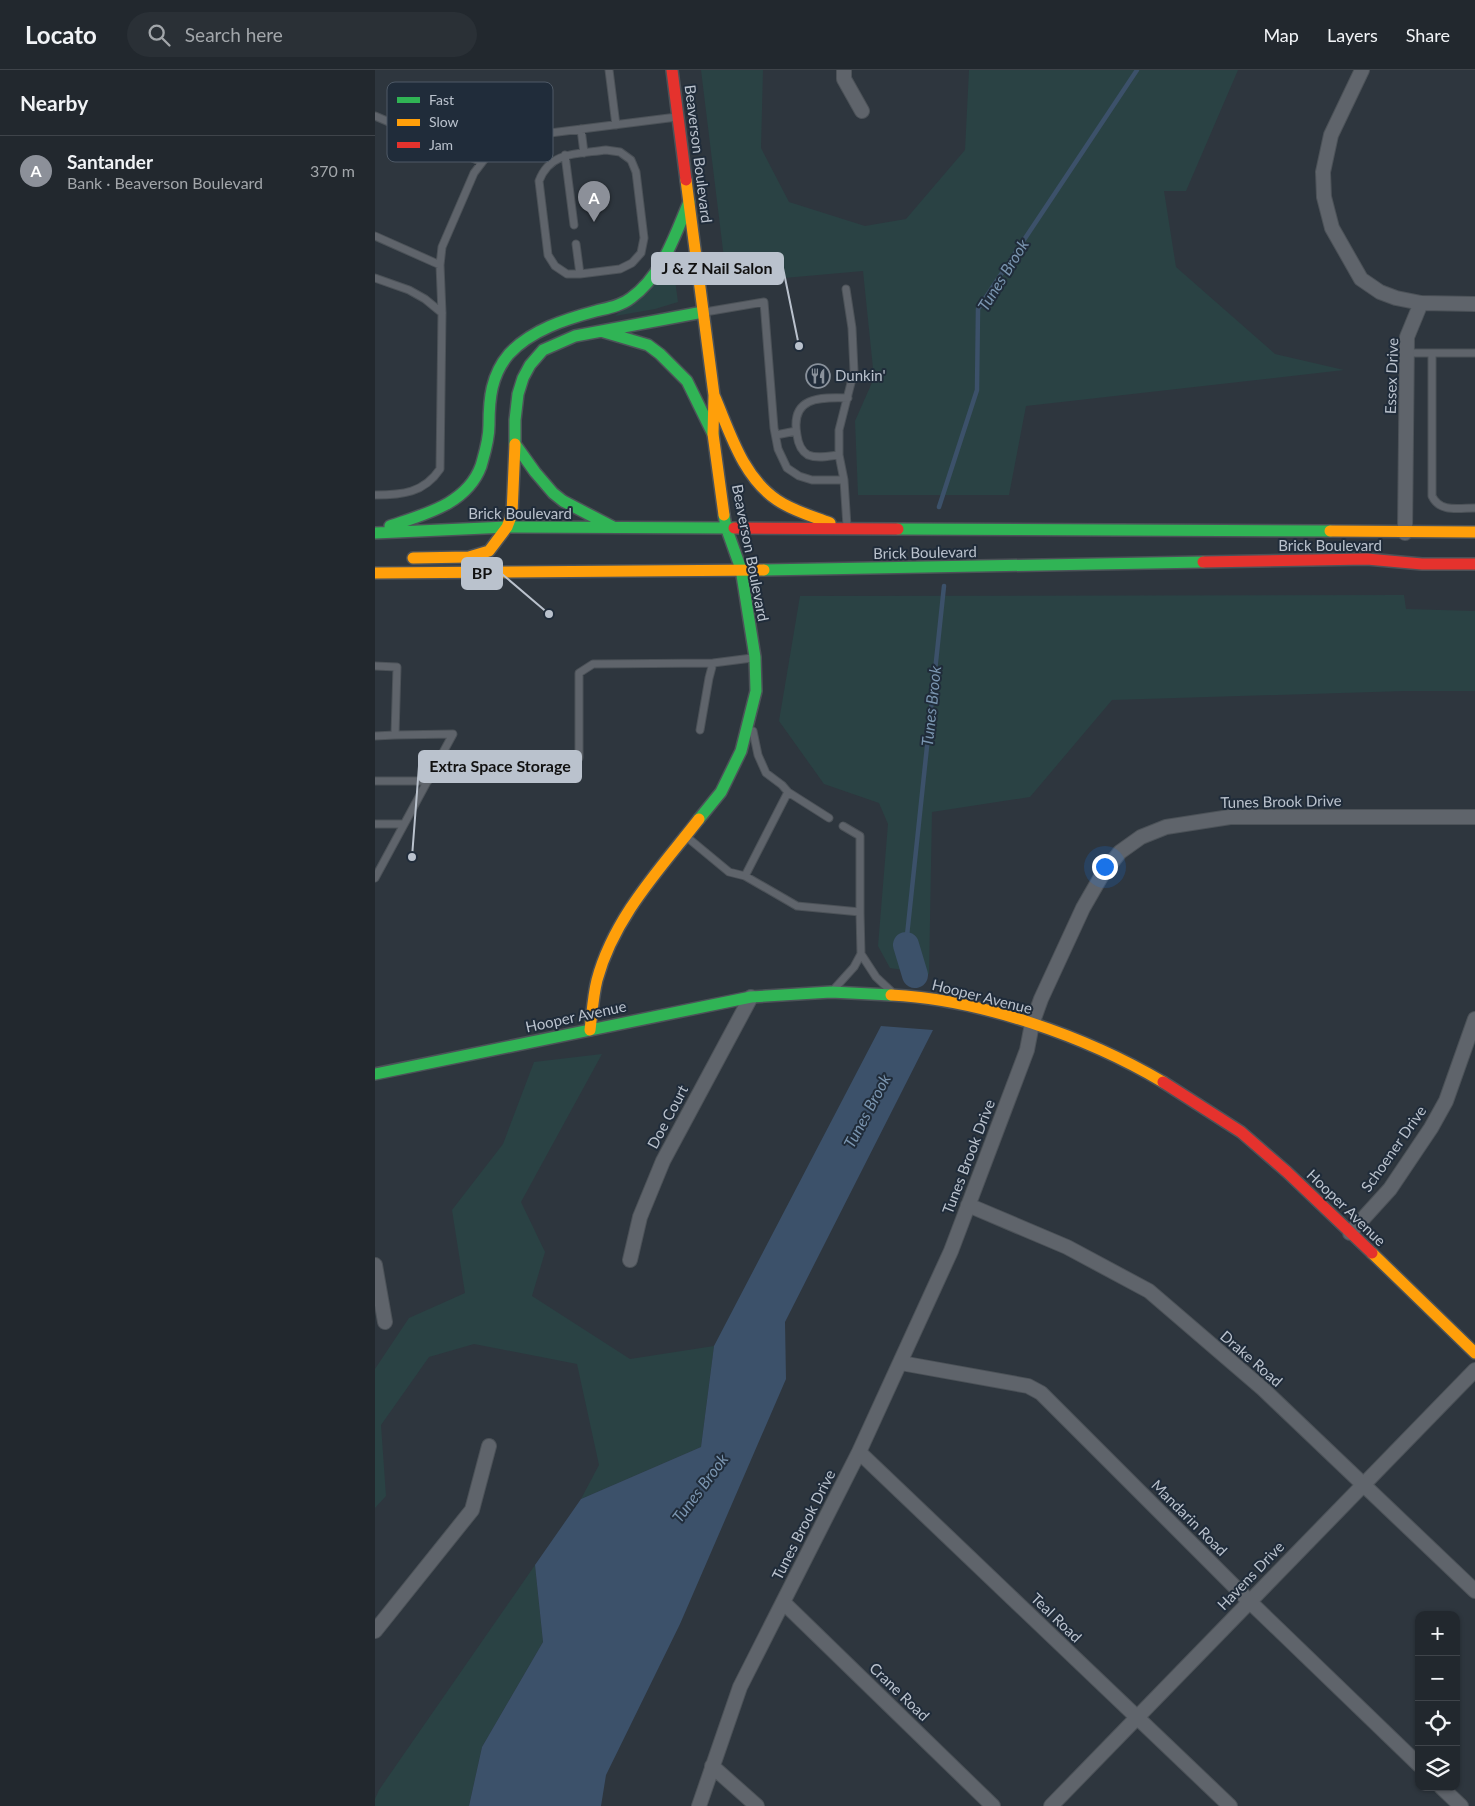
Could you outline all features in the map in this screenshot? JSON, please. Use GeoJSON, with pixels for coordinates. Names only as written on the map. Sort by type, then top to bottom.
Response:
{"type":"FeatureCollection","features":[{"type":"Feature","properties":{"kind":"main road","name":"Beaverson Boulevard"},"geometry":{"type":"LineString","coordinates":[[590,1030],[597,981],[612,941],[634,902],[685,835],[721,792],[741,751],[756,691],[755,657],[741,569],[726,528],[713,434],[714,395],[672,70]]}},
{"type":"Feature","properties":{"kind":"main road"},"geometry":{"type":"LineString","coordinates":[[375,532],[451,502],[462,493],[477,477],[489,442],[492,386],[501,364],[518,344],[542,329],[597,311],[619,307],[638,293],[651,278],[667,252],[689,202]]}},
{"type":"Feature","properties":{"kind":"main road"},"geometry":{"type":"LineString","coordinates":[[403,558],[469,557],[489,551],[507,527],[512,514],[515,420],[518,394],[530,365],[543,350],[575,336],[703,312]]}},
{"type":"Feature","properties":{"kind":"main road"},"geometry":{"type":"LineString","coordinates":[[601,331],[648,345],[661,354],[687,381],[713,434]]}},
{"type":"Feature","properties":{"kind":"main road"},"geometry":{"type":"LineString","coordinates":[[714,395],[744,464],[758,483],[776,499],[803,513],[846,528]]}},
{"type":"Feature","properties":{"kind":"main road"},"geometry":{"type":"LineString","coordinates":[[515,444],[553,493],[563,501],[616,529]]}},
{"type":"Feature","properties":{"kind":"main road","name":"Brick Boulevard"},"geometry":{"type":"LineString","coordinates":[[375,532],[507,527],[1475,532]]}},
{"type":"Feature","properties":{"kind":"main road"},"geometry":{"type":"LineString","coordinates":[[1367,559],[1405,533]]}},
{"type":"Feature","properties":{"kind":"main road","name":"Brick Boulevard"},"geometry":{"type":"LineString","coordinates":[[375,573],[545,573],[927,568],[1367,559],[1422,564],[1475,564]]}},
{"type":"Feature","properties":{"kind":"main road","name":"Hooper Avenue"},"geometry":{"type":"LineString","coordinates":[[375,1074],[751,997],[831,992],[895,995],[932,999],[1002,1014],[1081,1042],[1139,1068],[1193,1100],[1241,1132],[1287,1172],[1475,1353]]}},
{"type":"Feature","properties":{"kind":"street"},"geometry":{"type":"LineString","coordinates":[[844,70],[844,79],[861,111]]}},
{"type":"Feature","properties":{"kind":"street"},"geometry":{"type":"LineString","coordinates":[[1362,70],[1331,135],[1323,172],[1323,197],[1332,228],[1361,279],[1380,292],[1396,298],[1421,303],[1475,304]]}},
{"type":"Feature","properties":{"kind":"street","name":"Essex Drive"},"geometry":{"type":"LineString","coordinates":[[1405,533],[1407,337],[1421,303]]}},
{"type":"Feature","properties":{"kind":"street","name":"Tunes Brook Drive"},"geometry":{"type":"LineString","coordinates":[[699,1806],[740,1687],[859,1452],[951,1250],[1027,1050],[1032,1024],[1041,999],[1083,908],[1102,875],[1120,852],[1141,837],[1166,827],[1230,816],[1475,817]]}},
{"type":"Feature","properties":{"kind":"street","name":"Doe Court"},"geometry":{"type":"LineString","coordinates":[[630,1260],[640,1217],[663,1161],[751,997]]}},
{"type":"Feature","properties":{"kind":"street","name":"Schoener Drive"},"geometry":{"type":"LineString","coordinates":[[1350,1233],[1390,1189],[1431,1128],[1446,1101],[1475,1019]]}},
{"type":"Feature","properties":{"kind":"street","name":"Drake Road"},"geometry":{"type":"LineString","coordinates":[[968,1205],[1067,1247],[1149,1291],[1263,1389],[1475,1592]]}},
{"type":"Feature","properties":{"kind":"street"},"geometry":{"type":"LineString","coordinates":[[375,1264],[385,1322]]}},
{"type":"Feature","properties":{"kind":"street","name":"Mandarin Road"},"geometry":{"type":"LineString","coordinates":[[901,1363],[1028,1386],[1041,1394],[1249,1601],[1415,1761]]}},
{"type":"Feature","properties":{"kind":"street","name":"Havens Drive"},"geometry":{"type":"LineString","coordinates":[[1051,1806],[1475,1370]]}},
{"type":"Feature","properties":{"kind":"street"},"geometry":{"type":"LineString","coordinates":[[375,1631],[472,1510],[489,1446]]}},
{"type":"Feature","properties":{"kind":"street","name":"Teal Road"},"geometry":{"type":"LineString","coordinates":[[859,1452],[1230,1806]]}},
{"type":"Feature","properties":{"kind":"street","name":"Crane Road"},"geometry":{"type":"LineString","coordinates":[[783,1602],[993,1806]]}},
{"type":"Feature","properties":{"kind":"street"},"geometry":{"type":"LineString","coordinates":[[713,1766],[757,1806]]}},
{"type":"Feature","properties":{"kind":"street"},"geometry":{"type":"LineString","coordinates":[[1445,1791],[1461,1806]]}},
{"type":"Feature","properties":{"kind":"lane"},"geometry":{"type":"LineString","coordinates":[[609,70],[616,125]]}},
{"type":"Feature","properties":{"kind":"lane"},"geometry":{"type":"LineString","coordinates":[[375,116],[387,121]]}},
{"type":"Feature","properties":{"kind":"lane"},"geometry":{"type":"LineString","coordinates":[[553,133],[678,117]]}},
{"type":"Feature","properties":{"kind":"lane"},"geometry":{"type":"LineString","coordinates":[[581,129],[585,153]]}},
{"type":"Feature","properties":{"kind":"lane"},"geometry":{"type":"LineString","coordinates":[[551,162],[543,171],[539,181],[548,255],[555,266],[567,274],[580,274],[620,269],[632,263],[641,252],[644,238],[636,172],[631,160],[620,152],[606,150],[565,155],[553,161]]}},
{"type":"Feature","properties":{"kind":"lane"},"geometry":{"type":"LineString","coordinates":[[565,155],[574,225]]}},
{"type":"Feature","properties":{"kind":"lane"},"geometry":{"type":"LineString","coordinates":[[375,495],[398,495],[417,489],[432,481],[441,469],[442,313],[440,265],[442,247],[474,173],[482,162]]}},
{"type":"Feature","properties":{"kind":"lane"},"geometry":{"type":"LineString","coordinates":[[375,236],[440,265]]}},
{"type":"Feature","properties":{"kind":"lane"},"geometry":{"type":"LineString","coordinates":[[576,244],[580,274]]}},
{"type":"Feature","properties":{"kind":"lane"},"geometry":{"type":"LineString","coordinates":[[375,278],[409,290],[425,299],[442,313]]}},
{"type":"Feature","properties":{"kind":"lane"},"geometry":{"type":"LineString","coordinates":[[846,289],[854,356],[854,371],[839,430],[839,455],[844,480],[846,528]]}},
{"type":"Feature","properties":{"kind":"lane"},"geometry":{"type":"LineString","coordinates":[[703,312],[764,302],[778,449],[787,468],[799,476],[812,480],[844,480]]}},
{"type":"Feature","properties":{"kind":"lane"},"geometry":{"type":"LineString","coordinates":[[1407,352],[1475,352]]}},
{"type":"Feature","properties":{"kind":"lane"},"geometry":{"type":"LineString","coordinates":[[1432,352],[1432,496],[1435,503],[1441,507],[1475,508]]}},
{"type":"Feature","properties":{"kind":"lane"},"geometry":{"type":"LineString","coordinates":[[839,455],[810,456],[802,451],[798,441],[795,421],[797,411],[804,404],[823,399],[848,398]]}},
{"type":"Feature","properties":{"kind":"lane"},"geometry":{"type":"LineString","coordinates":[[776,435],[796,431]]}},
{"type":"Feature","properties":{"kind":"lane"},"geometry":{"type":"LineString","coordinates":[[579,758],[579,673],[593,664],[713,664],[755,657]]}},
{"type":"Feature","properties":{"kind":"lane"},"geometry":{"type":"LineString","coordinates":[[700,730],[713,664]]}},
{"type":"Feature","properties":{"kind":"lane"},"geometry":{"type":"LineString","coordinates":[[375,666],[397,666],[395,735]]}},
{"type":"Feature","properties":{"kind":"lane"},"geometry":{"type":"LineString","coordinates":[[750,720],[758,755],[766,773],[788,792],[829,818]]}},
{"type":"Feature","properties":{"kind":"lane"},"geometry":{"type":"LineString","coordinates":[[375,736],[453,734],[405,824],[378,868],[375,878]]}},
{"type":"Feature","properties":{"kind":"lane"},"geometry":{"type":"LineString","coordinates":[[375,781],[428,781]]}},
{"type":"Feature","properties":{"kind":"lane"},"geometry":{"type":"LineString","coordinates":[[745,876],[788,792]]}},
{"type":"Feature","properties":{"kind":"lane"},"geometry":{"type":"LineString","coordinates":[[375,824],[405,824]]}},
{"type":"Feature","properties":{"kind":"lane"},"geometry":{"type":"LineString","coordinates":[[831,992],[854,967],[861,954],[860,836],[843,826]]}},
{"type":"Feature","properties":{"kind":"lane"},"geometry":{"type":"LineString","coordinates":[[685,835],[729,872],[745,876],[797,906],[860,912]]}},
{"type":"Feature","properties":{"kind":"lane"},"geometry":{"type":"LineString","coordinates":[[861,954],[876,977],[895,995]]}},
{"type":"Feature","properties":{"kind":"green space"},"geometry":{"type":"Polygon","coordinates":[[[701,70],[763,70],[761,148],[789,202],[865,226],[906,219],[965,150],[969,70],[1238,70],[1186,191],[1164,191],[1176,267],[1275,354],[1344,370],[1026,406],[1009,495],[858,495],[855,421],[874,378],[863,271],[727,283],[701,70]]]}},
{"type":"Feature","properties":{"kind":"green space"},"geometry":{"type":"Polygon","coordinates":[[[670,264],[673,265],[678,302],[655,309],[615,316],[670,264]]]}},
{"type":"Feature","properties":{"kind":"green space"},"geometry":{"type":"Polygon","coordinates":[[[1404,595],[1406,609],[1475,611],[1475,691],[1405,691],[1112,700],[1030,797],[932,812],[929,974],[890,968],[878,946],[888,824],[879,803],[824,784],[779,721],[800,596],[1404,595]]]}},
{"type":"Feature","properties":{"kind":"green space"},"geometry":{"type":"Polygon","coordinates":[[[602,1054],[521,1202],[545,1252],[532,1296],[630,1359],[714,1346],[701,1447],[581,1499],[599,1465],[577,1364],[474,1344],[429,1357],[381,1425],[386,1496],[375,1508],[375,1369],[409,1318],[465,1293],[452,1210],[503,1144],[534,1062],[602,1054]]]}},
{"type":"Feature","properties":{"kind":"green space"},"geometry":{"type":"Polygon","coordinates":[[[535,1565],[543,1642],[482,1747],[469,1806],[375,1806],[375,1799],[379,1790],[535,1565]]]}},
{"type":"Feature","properties":{"kind":"water"},"geometry":{"type":"Polygon","coordinates":[[[881,1026],[933,1030],[785,1322],[786,1379],[680,1624],[606,1775],[601,1806],[469,1806],[482,1747],[543,1642],[535,1565],[581,1499],[701,1447],[714,1346],[881,1026]]]}},
{"type":"Feature","properties":{"kind":"waterway","name":"Tunes Brook"},"geometry":{"type":"LineString","coordinates":[[939,507],[977,390],[978,309],[1137,70]]}},
{"type":"Feature","properties":{"kind":"waterway","name":"Tunes Brook"},"geometry":{"type":"LineString","coordinates":[[906,945],[944,586]]}},
{"type":"Feature","properties":{"kind":"waterway","name":"Tunes Brook"},"geometry":{"type":"LineString","coordinates":[[906,945],[915,975]]}},
{"type":"Feature","properties":{"kind":"traffic: fast"},"geometry":{"type":"LineString","coordinates":[[390,526],[443,506],[466,490],[475,479],[481,466],[487,446],[492,388],[498,370],[509,354],[528,338],[549,326],[619,305],[642,289],[659,267],[673,241],[689,202]]}},
{"type":"Feature","properties":{"kind":"traffic: fast"},"geometry":{"type":"LineString","coordinates":[[613,527],[563,501],[553,493],[515,444],[518,394],[523,378],[530,365],[543,350],[575,336],[703,312]]}},
{"type":"Feature","properties":{"kind":"traffic: fast"},"geometry":{"type":"LineString","coordinates":[[604,332],[648,345],[660,354],[687,381],[713,434]]}},
{"type":"Feature","properties":{"kind":"traffic: fast"},"geometry":{"type":"LineString","coordinates":[[699,819],[721,792],[741,751],[756,691],[755,657],[741,569],[726,527],[724,515]]}},
{"type":"Feature","properties":{"kind":"traffic: fast"},"geometry":{"type":"LineString","coordinates":[[375,533],[507,527],[734,528]]}},
{"type":"Feature","properties":{"kind":"traffic: fast"},"geometry":{"type":"LineString","coordinates":[[898,529],[1330,531]]}},
{"type":"Feature","properties":{"kind":"traffic: fast"},"geometry":{"type":"LineString","coordinates":[[764,570],[1203,562]]}},
{"type":"Feature","properties":{"kind":"traffic: fast"},"geometry":{"type":"LineString","coordinates":[[375,1074],[751,997],[831,992],[891,995]]}},
{"type":"Feature","properties":{"kind":"traffic: slow"},"geometry":{"type":"LineString","coordinates":[[686,180],[714,395],[713,434],[724,515]]}},
{"type":"Feature","properties":{"kind":"traffic: slow"},"geometry":{"type":"LineString","coordinates":[[714,395],[738,452],[755,479],[777,500],[789,507],[830,523]]}},
{"type":"Feature","properties":{"kind":"traffic: slow"},"geometry":{"type":"LineString","coordinates":[[413,558],[469,557],[489,551],[507,527],[512,514],[515,444]]}},
{"type":"Feature","properties":{"kind":"traffic: slow"},"geometry":{"type":"LineString","coordinates":[[1330,531],[1475,532]]}},
{"type":"Feature","properties":{"kind":"traffic: slow"},"geometry":{"type":"LineString","coordinates":[[375,573],[764,570]]}},
{"type":"Feature","properties":{"kind":"traffic: slow"},"geometry":{"type":"LineString","coordinates":[[590,1030],[597,980],[615,935],[626,915],[654,875],[699,819]]}},
{"type":"Feature","properties":{"kind":"traffic: slow"},"geometry":{"type":"LineString","coordinates":[[891,995],[960,1004],[1032,1023],[1101,1050],[1163,1082]]}},
{"type":"Feature","properties":{"kind":"traffic: slow"},"geometry":{"type":"LineString","coordinates":[[1372,1253],[1475,1353]]}},
{"type":"Feature","properties":{"kind":"traffic: jam"},"geometry":{"type":"LineString","coordinates":[[672,70],[686,180]]}},
{"type":"Feature","properties":{"kind":"traffic: jam"},"geometry":{"type":"LineString","coordinates":[[734,528],[898,529]]}},
{"type":"Feature","properties":{"kind":"traffic: jam"},"geometry":{"type":"LineString","coordinates":[[1203,562],[1367,559],[1422,564],[1475,564]]}},
{"type":"Feature","properties":{"kind":"traffic: jam"},"geometry":{"type":"LineString","coordinates":[[1163,1082],[1241,1132],[1287,1172],[1372,1253]]}},
{"type":"Feature","properties":{"kind":"place","name":"Santander"},"geometry":{"type":"Point","coordinates":[594,222]}},
{"type":"Feature","properties":{"kind":"place","name":"J & Z Nail Salon"},"geometry":{"type":"Point","coordinates":[799,346]}},
{"type":"Feature","properties":{"kind":"place","name":"Dunkin'"},"geometry":{"type":"Point","coordinates":[818,376]}},
{"type":"Feature","properties":{"kind":"place","name":"BP"},"geometry":{"type":"Point","coordinates":[549,614]}},
{"type":"Feature","properties":{"kind":"place","name":"Extra Space Storage"},"geometry":{"type":"Point","coordinates":[412,857]}}]}
